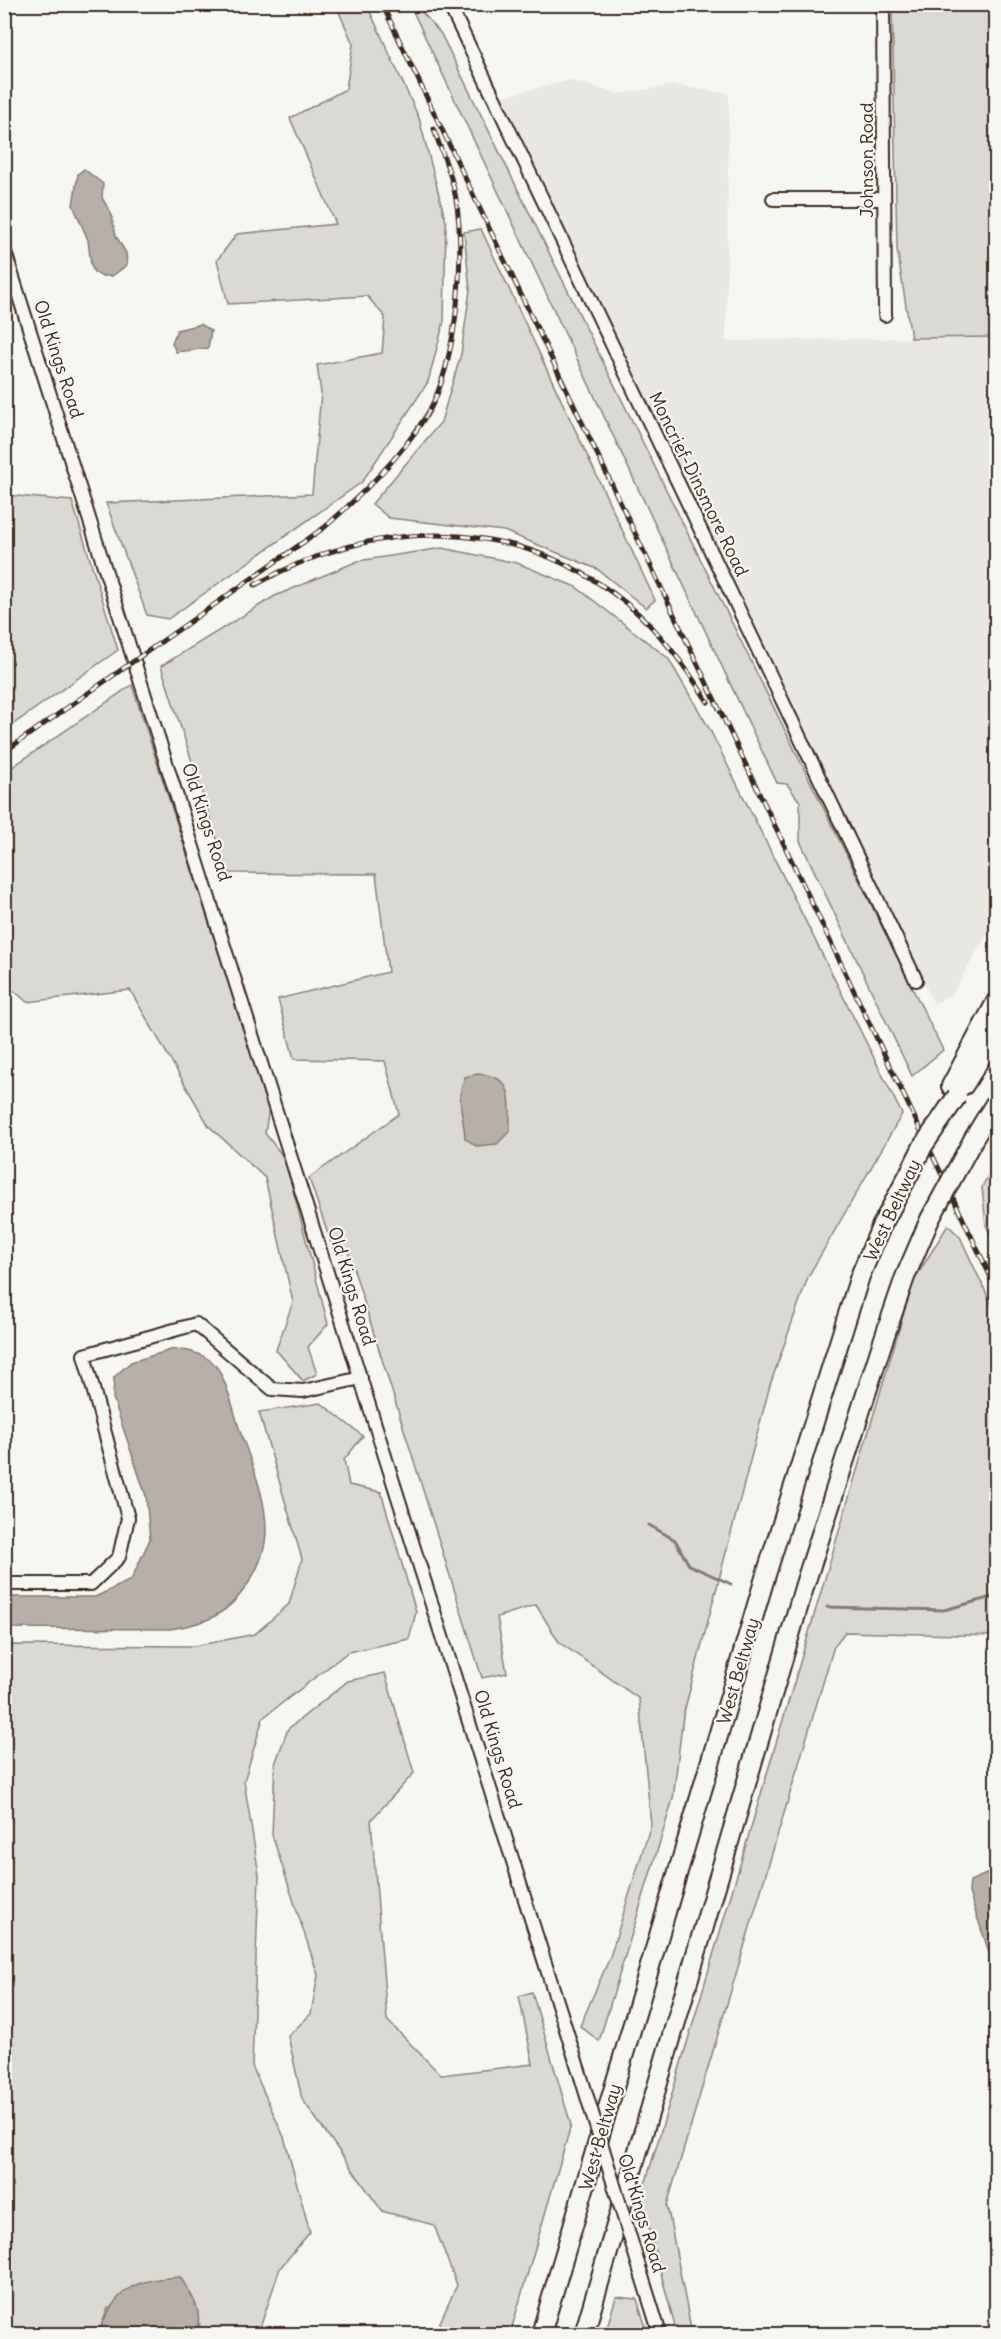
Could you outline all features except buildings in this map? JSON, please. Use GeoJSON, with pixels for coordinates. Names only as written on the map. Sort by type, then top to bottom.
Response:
{"type":"FeatureCollection","features":[{"type":"Feature","properties":{"kind":"highway"},"geometry":{"type":"LineString","coordinates":[[954,1091],[996,1002]]}},
{"type":"Feature","properties":{"kind":"highway","name":"West Beltway"},"geometry":{"type":"LineString","coordinates":[[541,2334],[761,1593],[861,1276],[881,1227],[922,1146],[954,1091],[996,1034]]}},
{"type":"Feature","properties":{"kind":"highway"},"geometry":{"type":"LineString","coordinates":[[584,2334],[805,1584],[886,1332],[905,1277],[930,1219],[996,1102]]}},
{"type":"Feature","properties":{"kind":"street","name":"Moncrief-Dinsmore Road"},"geometry":{"type":"LineString","coordinates":[[448,4],[916,980]]}},
{"type":"Feature","properties":{"kind":"street","name":"Johnson Road"},"geometry":{"type":"LineString","coordinates":[[883,4],[885,315]]}},
{"type":"Feature","properties":{"kind":"street"},"geometry":{"type":"LineString","coordinates":[[773,199],[884,199]]}},
{"type":"Feature","properties":{"kind":"street","name":"Old Kings Road"},"geometry":{"type":"LineString","coordinates":[[4,249],[299,1171],[361,1378],[660,2334]]}},
{"type":"Feature","properties":{"kind":"street"},"geometry":{"type":"LineString","coordinates":[[4,1584],[91,1584],[119,1557],[128,1518],[84,1355],[196,1324],[272,1389],[303,1391],[361,1378]]}},
{"type":"Feature","properties":{"kind":"shaded area"},"geometry":{"type":"Polygon","coordinates":[[[336,5],[367,5],[419,118],[446,222],[444,321],[428,382],[362,482],[168,619],[147,615],[106,503],[312,494],[321,393],[317,365],[382,353],[385,317],[367,296],[228,304],[217,260],[237,234],[336,224],[290,118],[346,89],[353,44],[336,5]]]}},
{"type":"Feature","properties":{"kind":"shaded area"},"geometry":{"type":"Polygon","coordinates":[[[410,5],[416,5],[441,34],[943,1050],[912,1076],[800,841],[800,802],[787,784],[777,783],[410,5]]]}},
{"type":"Feature","properties":{"kind":"shaded area"},"geometry":{"type":"Polygon","coordinates":[[[892,5],[996,5],[996,337],[911,338],[897,249],[892,5]]]}},
{"type":"Feature","properties":{"kind":"shaded area"},"geometry":{"type":"Polygon","coordinates":[[[571,80],[619,94],[675,85],[729,94],[726,341],[996,337],[996,918],[953,993],[934,1004],[500,97],[571,80]]]}},
{"type":"Feature","properties":{"kind":"shaded area"},"geometry":{"type":"Polygon","coordinates":[[[84,169],[103,184],[102,198],[111,213],[116,236],[126,253],[127,265],[112,276],[102,276],[94,272],[88,240],[73,205],[78,174],[84,169]]]}},
{"type":"Feature","properties":{"kind":"shaded area"},"geometry":{"type":"Polygon","coordinates":[[[481,229],[655,600],[646,608],[597,569],[504,531],[389,518],[372,504],[441,422],[461,354],[470,290],[464,232],[481,229]]]}},
{"type":"Feature","properties":{"kind":"shaded area"},"geometry":{"type":"Polygon","coordinates":[[[201,324],[211,331],[208,348],[176,352],[172,343],[177,330],[201,324]]]}},
{"type":"Feature","properties":{"kind":"shaded area"},"geometry":{"type":"Polygon","coordinates":[[[5,495],[72,501],[118,650],[5,730],[5,495]]]}},
{"type":"Feature","properties":{"kind":"shaded area"},"geometry":{"type":"Polygon","coordinates":[[[442,548],[517,563],[576,587],[668,658],[709,728],[902,1114],[808,1277],[770,1385],[683,1716],[673,1799],[599,2041],[580,2026],[610,1957],[651,1824],[639,1699],[559,1642],[536,1605],[497,1617],[507,1673],[482,1678],[348,1251],[335,1255],[309,1178],[399,1114],[385,1061],[294,1059],[278,999],[388,972],[376,874],[228,873],[161,666],[275,596],[358,561],[442,548]]]}},
{"type":"Feature","properties":{"kind":"shaded area"},"geometry":{"type":"Polygon","coordinates":[[[132,685],[269,1108],[265,1133],[285,1159],[328,1324],[308,1347],[317,1374],[303,1381],[276,1350],[293,1302],[265,1178],[209,1126],[130,990],[27,1002],[5,983],[5,772],[132,685]]]}},
{"type":"Feature","properties":{"kind":"shaded area"},"geometry":{"type":"Polygon","coordinates":[[[477,1074],[498,1079],[508,1091],[510,1131],[497,1144],[476,1146],[465,1138],[461,1107],[462,1085],[465,1077],[477,1074]]]}},
{"type":"Feature","properties":{"kind":"shaded area"},"geometry":{"type":"Polygon","coordinates":[[[996,1131],[996,1161],[991,1142],[996,1131]]]}},
{"type":"Feature","properties":{"kind":"shaded area"},"geometry":{"type":"Polygon","coordinates":[[[996,1161],[996,1247],[986,1225],[982,1187],[996,1161]]]}},
{"type":"Feature","properties":{"kind":"shaded area"},"geometry":{"type":"Polygon","coordinates":[[[948,1225],[960,1237],[996,1314],[996,1636],[845,1632],[834,1646],[667,2205],[692,2334],[677,2334],[641,2198],[913,1282],[948,1225]]]}},
{"type":"Feature","properties":{"kind":"shaded area"},"geometry":{"type":"Polygon","coordinates":[[[174,1349],[205,1357],[218,1369],[258,1481],[264,1505],[265,1543],[249,1582],[241,1594],[220,1613],[195,1624],[170,1629],[5,1628],[5,1597],[95,1597],[131,1580],[150,1539],[146,1496],[113,1398],[114,1377],[131,1362],[174,1349]]]}},
{"type":"Feature","properties":{"kind":"shaded area"},"geometry":{"type":"Polygon","coordinates":[[[321,1403],[363,1436],[344,1460],[349,1485],[381,1492],[416,1612],[409,1639],[348,1652],[263,1718],[244,1781],[259,1875],[252,2066],[284,2137],[310,2232],[280,2268],[258,2334],[195,2334],[200,2324],[108,2308],[98,2334],[5,2334],[5,1645],[195,1646],[255,1634],[289,1604],[302,1559],[259,1412],[321,1403]]]}},
{"type":"Feature","properties":{"kind":"shaded area"},"geometry":{"type":"Polygon","coordinates":[[[385,1673],[414,1773],[371,1820],[387,2020],[441,2075],[533,2064],[519,1996],[532,1992],[571,2125],[510,2334],[439,2334],[437,2329],[457,2285],[434,2225],[382,2211],[302,2099],[288,2036],[311,2014],[318,1975],[272,1835],[275,1764],[288,1729],[348,1681],[385,1673]]]}},
{"type":"Feature","properties":{"kind":"shaded area"},"geometry":{"type":"Polygon","coordinates":[[[996,1870],[996,1962],[991,1958],[969,1893],[970,1881],[996,1870]]]}},
{"type":"Feature","properties":{"kind":"shaded area"},"geometry":{"type":"Polygon","coordinates":[[[180,2277],[193,2297],[198,2311],[199,2319],[195,2334],[98,2334],[112,2307],[127,2290],[149,2281],[180,2277]]]}},
{"type":"Feature","properties":{"kind":"shaded area"},"geometry":{"type":"Polygon","coordinates":[[[616,2297],[637,2299],[648,2334],[605,2334],[616,2297]]]}},
{"type":"Feature","properties":{"kind":"waterway"},"geometry":{"type":"LineString","coordinates":[[649,1525],[675,1540],[689,1565],[731,1584]]}},
{"type":"Feature","properties":{"kind":"waterway"},"geometry":{"type":"LineString","coordinates":[[827,1607],[944,1610],[996,1596]]}},
{"type":"Feature","properties":{"kind":"railway"},"geometry":{"type":"LineString","coordinates":[[382,4],[996,1288]]}},
{"type":"Feature","properties":{"kind":"railway"},"geometry":{"type":"LineString","coordinates":[[4,752],[325,527],[380,475],[415,432],[437,394],[446,367],[457,304],[460,238],[457,209],[451,178],[434,129]]}},
{"type":"Feature","properties":{"kind":"railway"},"geometry":{"type":"LineString","coordinates":[[255,585],[301,563],[348,547],[396,537],[444,535],[492,541],[539,554],[584,575],[627,604],[671,650],[708,702]]}}]}
